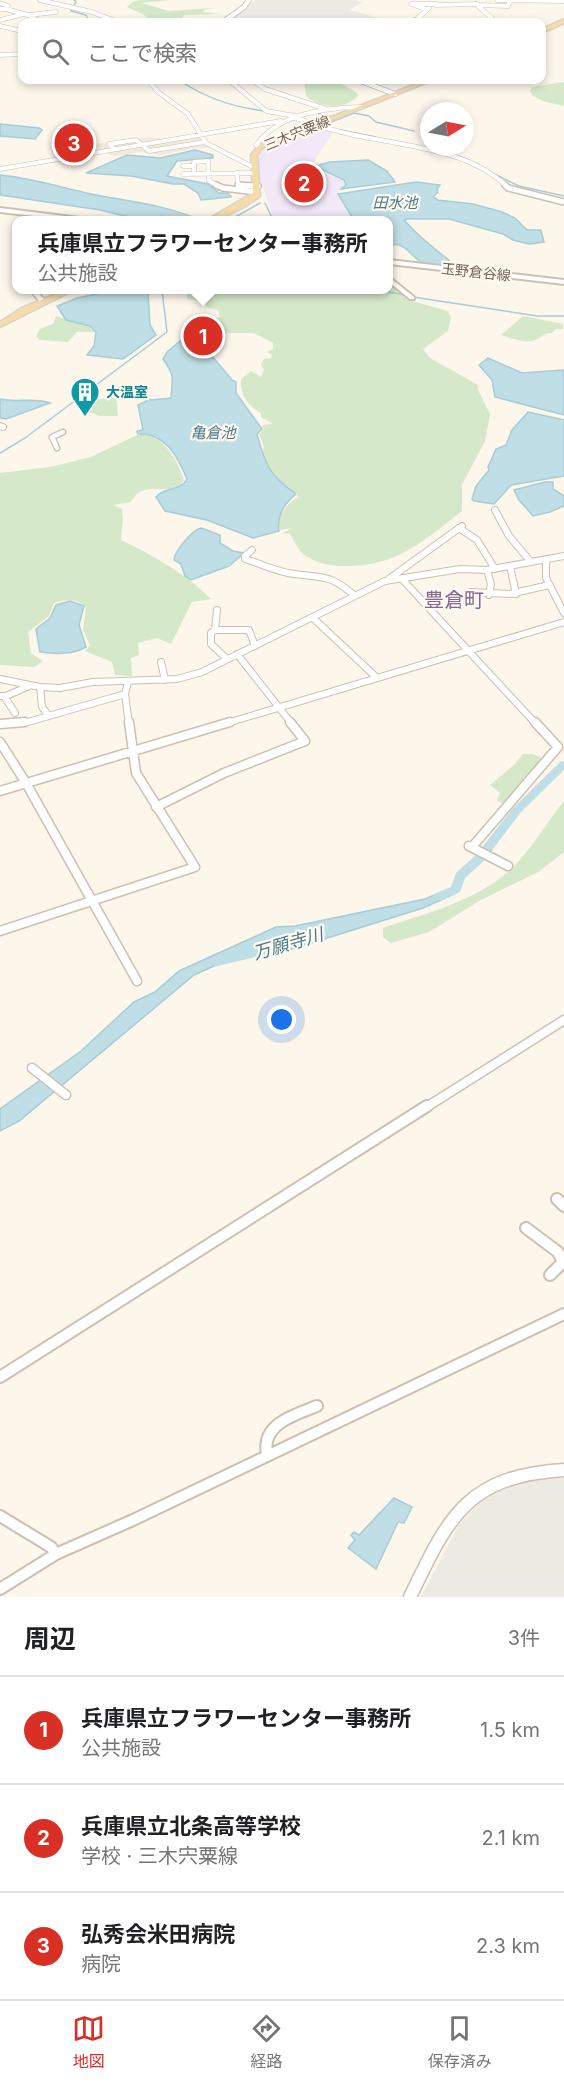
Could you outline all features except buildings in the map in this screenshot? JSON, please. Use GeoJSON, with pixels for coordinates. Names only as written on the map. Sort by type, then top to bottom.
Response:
{"type":"FeatureCollection","features":[{"type":"Feature","properties":{"kind":"main road"},"geometry":{"type":"LineString","coordinates":[[546,29],[564,21]]}},
{"type":"Feature","properties":{"kind":"main road","name":"三木宍粟線"},"geometry":{"type":"LineString","coordinates":[[258,189],[254,155],[260,147],[420,84]]}},
{"type":"Feature","properties":{"kind":"main road"},"geometry":{"type":"LineString","coordinates":[[219,216],[250,200],[258,189]]}},
{"type":"Feature","properties":{"kind":"main road"},"geometry":{"type":"LineString","coordinates":[[0,210],[48,216]]}},
{"type":"Feature","properties":{"kind":"main road","name":"玉野倉谷線"},"geometry":{"type":"LineString","coordinates":[[393,262],[564,282]]}},
{"type":"Feature","properties":{"kind":"main road"},"geometry":{"type":"LineString","coordinates":[[393,282],[412,298]]}},
{"type":"Feature","properties":{"kind":"main road"},"geometry":{"type":"LineString","coordinates":[[0,325],[61,294]]}},
{"type":"Feature","properties":{"kind":"street"},"geometry":{"type":"LineString","coordinates":[[39,10],[37,2],[41,0],[109,18]]}},
{"type":"Feature","properties":{"kind":"street"},"geometry":{"type":"LineString","coordinates":[[229,18],[244,7],[249,0]]}},
{"type":"Feature","properties":{"kind":"street"},"geometry":{"type":"LineString","coordinates":[[497,0],[564,2]]}},
{"type":"Feature","properties":{"kind":"street"},"geometry":{"type":"LineString","coordinates":[[426,9],[411,4],[476,3],[507,6],[510,2]]}},
{"type":"Feature","properties":{"kind":"street"},"geometry":{"type":"LineString","coordinates":[[0,3],[8,5],[6,9]]}},
{"type":"Feature","properties":{"kind":"street"},"geometry":{"type":"LineString","coordinates":[[422,18],[426,9],[437,3]]}},
{"type":"Feature","properties":{"kind":"street"},"geometry":{"type":"LineString","coordinates":[[476,3],[492,18]]}},
{"type":"Feature","properties":{"kind":"street"},"geometry":{"type":"LineString","coordinates":[[17,12],[26,8]]}},
{"type":"Feature","properties":{"kind":"street"},"geometry":{"type":"LineString","coordinates":[[0,9],[26,14],[32,18]]}},
{"type":"Feature","properties":{"kind":"street"},"geometry":{"type":"LineString","coordinates":[[0,20],[39,10],[56,12]]}},
{"type":"Feature","properties":{"kind":"street"},"geometry":{"type":"LineString","coordinates":[[0,26],[18,31]]}},
{"type":"Feature","properties":{"kind":"street"},"geometry":{"type":"LineString","coordinates":[[0,55],[18,54]]}},
{"type":"Feature","properties":{"kind":"street"},"geometry":{"type":"LineString","coordinates":[[151,84],[158,92],[188,114],[205,142],[256,171]]}},
{"type":"Feature","properties":{"kind":"street"},"geometry":{"type":"LineString","coordinates":[[234,84],[266,111],[295,116],[316,125],[455,157],[493,175],[508,188],[564,202]]}},
{"type":"Feature","properties":{"kind":"street"},"geometry":{"type":"LineString","coordinates":[[258,84],[265,89],[327,109]]}},
{"type":"Feature","properties":{"kind":"street"},"geometry":{"type":"LineString","coordinates":[[369,84],[395,94]]}},
{"type":"Feature","properties":{"kind":"street"},"geometry":{"type":"LineString","coordinates":[[141,145],[281,121],[327,109],[362,107]]}},
{"type":"Feature","properties":{"kind":"street"},"geometry":{"type":"LineString","coordinates":[[260,147],[256,145],[259,141],[281,121]]}},
{"type":"Feature","properties":{"kind":"street"},"geometry":{"type":"LineString","coordinates":[[0,169],[115,149],[110,144],[136,140],[149,151],[205,142]]}},
{"type":"Feature","properties":{"kind":"street"},"geometry":{"type":"LineString","coordinates":[[194,170],[194,162],[208,161],[209,180],[223,188],[258,189]]}},
{"type":"Feature","properties":{"kind":"street"},"geometry":{"type":"LineString","coordinates":[[182,170],[209,173],[256,171]]}},
{"type":"Feature","properties":{"kind":"street"},"geometry":{"type":"LineString","coordinates":[[238,172],[238,186],[258,189]]}},
{"type":"Feature","properties":{"kind":"street"},"geometry":{"type":"LineString","coordinates":[[223,188],[224,173]]}},
{"type":"Feature","properties":{"kind":"street"},"geometry":{"type":"LineString","coordinates":[[36,294],[43,302]]}},
{"type":"Feature","properties":{"kind":"street"},"geometry":{"type":"LineString","coordinates":[[57,448],[52,437],[63,432]]}},
{"type":"Feature","properties":{"kind":"street"},"geometry":{"type":"LineString","coordinates":[[495,510],[504,523],[504,530],[522,548],[531,562]]}},
{"type":"Feature","properties":{"kind":"street"},"geometry":{"type":"LineString","coordinates":[[0,680],[60,688],[93,682],[165,680],[192,676],[385,581],[461,527],[477,540],[495,569]]}},
{"type":"Feature","properties":{"kind":"street"},"geometry":{"type":"LineString","coordinates":[[252,550],[245,556],[245,559],[292,574],[320,576],[342,585],[354,595]]}},
{"type":"Feature","properties":{"kind":"street"},"geometry":{"type":"LineString","coordinates":[[385,581],[460,569],[495,569],[564,556]]}},
{"type":"Feature","properties":{"kind":"street"},"geometry":{"type":"LineString","coordinates":[[546,560],[546,578],[564,614]]}},
{"type":"Feature","properties":{"kind":"street"},"geometry":{"type":"LineString","coordinates":[[510,566],[516,594]]}},
{"type":"Feature","properties":{"kind":"street"},"geometry":{"type":"LineString","coordinates":[[487,570],[492,584],[489,595]]}},
{"type":"Feature","properties":{"kind":"street"},"geometry":{"type":"LineString","coordinates":[[402,579],[558,747]]}},
{"type":"Feature","properties":{"kind":"street"},"geometry":{"type":"LineString","coordinates":[[471,592],[489,595],[516,594],[549,585]]}},
{"type":"Feature","properties":{"kind":"street"},"geometry":{"type":"LineString","coordinates":[[217,610],[211,644],[227,659]]}},
{"type":"Feature","properties":{"kind":"street"},"geometry":{"type":"LineString","coordinates":[[313,618],[376,677]]}},
{"type":"Feature","properties":{"kind":"street"},"geometry":{"type":"LineString","coordinates":[[0,790],[564,622]]}},
{"type":"Feature","properties":{"kind":"street"},"geometry":{"type":"LineString","coordinates":[[215,630],[249,630],[255,646]]}},
{"type":"Feature","properties":{"kind":"street"},"geometry":{"type":"LineString","coordinates":[[156,807],[224,773],[306,741],[237,654]]}},
{"type":"Feature","properties":{"kind":"street"},"geometry":{"type":"LineString","coordinates":[[161,662],[165,680]]}},
{"type":"Feature","properties":{"kind":"street"},"geometry":{"type":"LineString","coordinates":[[0,931],[195,867],[136,773],[125,694],[128,682]]}},
{"type":"Feature","properties":{"kind":"street"},"geometry":{"type":"LineString","coordinates":[[15,713],[2,696],[32,685]]}},
{"type":"Feature","properties":{"kind":"street"},"geometry":{"type":"LineString","coordinates":[[40,687],[42,707],[49,717]]}},
{"type":"Feature","properties":{"kind":"street"},"geometry":{"type":"LineString","coordinates":[[0,724],[21,724],[125,694]]}},
{"type":"Feature","properties":{"kind":"street"},"geometry":{"type":"LineString","coordinates":[[508,866],[472,847],[564,739]]}},
{"type":"Feature","properties":{"kind":"street"},"geometry":{"type":"LineString","coordinates":[[0,742],[26,783],[137,981]]}},
{"type":"Feature","properties":{"kind":"street"},"geometry":{"type":"LineString","coordinates":[[0,1377],[564,1020]]}},
{"type":"Feature","properties":{"kind":"street"},"geometry":{"type":"LineString","coordinates":[[34,1070],[66,1095]]}},
{"type":"Feature","properties":{"kind":"street"},"geometry":{"type":"LineString","coordinates":[[526,1228],[558,1252],[563,1262],[550,1275]]}},
{"type":"Feature","properties":{"kind":"street"},"geometry":{"type":"LineString","coordinates":[[0,1589],[56,1554],[133,1520],[564,1314]]}},
{"type":"Feature","properties":{"kind":"street"},"geometry":{"type":"LineString","coordinates":[[267,1454],[265,1450],[270,1431],[279,1423],[317,1406]]}},
{"type":"Feature","properties":{"kind":"street"},"geometry":{"type":"LineString","coordinates":[[410,1597],[451,1519],[473,1497],[499,1481],[511,1477],[564,1470]]}},
{"type":"Feature","properties":{"kind":"street"},"geometry":{"type":"LineString","coordinates":[[0,1516],[51,1546],[56,1554]]}},
{"type":"Feature","properties":{"kind":"shaded area"},"geometry":{"type":"Polygon","coordinates":[[[255,0],[354,0],[362,2],[350,10],[378,18],[232,18],[255,0]]]}},
{"type":"Feature","properties":{"kind":"shaded area"},"geometry":{"type":"Polygon","coordinates":[[[316,126],[333,132],[313,163],[318,169],[346,182],[345,187],[338,189],[338,194],[352,216],[273,216],[256,158],[263,148],[316,126]]]}},
{"type":"Feature","properties":{"kind":"shaded area"},"geometry":{"type":"Polygon","coordinates":[[[149,137],[172,140],[199,137],[213,148],[197,148],[160,155],[139,152],[115,156],[101,151],[95,144],[149,137]]]}},
{"type":"Feature","properties":{"kind":"shaded area"},"geometry":{"type":"Polygon","coordinates":[[[564,1478],[564,1597],[421,1597],[459,1525],[482,1501],[506,1487],[530,1480],[564,1478]]]}},
{"type":"Feature","properties":{"kind":"green space"},"geometry":{"type":"Polygon","coordinates":[[[170,0],[141,3],[169,11],[213,8],[203,12],[220,14],[184,15],[182,18],[148,18],[127,7],[132,2],[170,0]]]}},
{"type":"Feature","properties":{"kind":"green space"},"geometry":{"type":"Polygon","coordinates":[[[564,82],[564,106],[546,102],[533,96],[530,91],[532,87],[564,82]]]}},
{"type":"Feature","properties":{"kind":"green space"},"geometry":{"type":"Polygon","coordinates":[[[304,84],[342,84],[357,93],[358,96],[346,104],[332,106],[318,103],[306,96],[304,84]]]}},
{"type":"Feature","properties":{"kind":"green space"},"geometry":{"type":"Polygon","coordinates":[[[393,284],[409,295],[409,300],[448,311],[451,317],[448,331],[423,349],[430,358],[478,385],[478,390],[490,414],[485,441],[462,485],[462,511],[417,545],[391,559],[365,565],[338,566],[324,564],[303,554],[290,534],[283,533],[292,528],[280,530],[277,521],[289,504],[298,498],[293,490],[275,475],[262,453],[264,447],[259,434],[264,429],[262,425],[273,424],[261,417],[261,413],[248,403],[242,390],[241,379],[251,371],[261,377],[264,370],[261,365],[264,359],[271,358],[272,355],[267,352],[273,349],[273,343],[254,333],[218,333],[202,324],[220,317],[218,310],[207,308],[204,302],[187,299],[186,294],[393,294],[393,284]]]}},
{"type":"Feature","properties":{"kind":"green space"},"geometry":{"type":"Polygon","coordinates":[[[56,316],[89,326],[95,332],[77,332],[68,342],[40,340],[36,336],[40,329],[53,324],[56,316]]]}},
{"type":"Feature","properties":{"kind":"green space"},"geometry":{"type":"Polygon","coordinates":[[[523,316],[563,324],[563,329],[556,329],[552,333],[531,341],[501,335],[523,316]]]}},
{"type":"Feature","properties":{"kind":"green space"},"geometry":{"type":"Polygon","coordinates":[[[116,396],[118,416],[99,416],[79,407],[95,400],[116,396]]]}},
{"type":"Feature","properties":{"kind":"green space"},"geometry":{"type":"Polygon","coordinates":[[[145,434],[159,441],[170,451],[184,480],[172,489],[150,489],[136,494],[131,502],[113,505],[122,509],[121,540],[169,566],[211,599],[192,602],[171,644],[157,638],[138,643],[139,655],[131,658],[132,676],[115,675],[112,662],[85,651],[90,645],[83,630],[86,607],[71,600],[54,603],[49,616],[28,632],[31,653],[43,661],[34,667],[0,665],[0,473],[50,467],[91,457],[137,435],[145,434]]]}},
{"type":"Feature","properties":{"kind":"green space"},"geometry":{"type":"Polygon","coordinates":[[[523,754],[533,754],[542,758],[539,765],[503,804],[497,800],[500,793],[490,785],[515,764],[523,754]]]}},
{"type":"Feature","properties":{"kind":"green space"},"geometry":{"type":"Polygon","coordinates":[[[564,801],[564,852],[538,872],[479,901],[429,932],[391,943],[383,937],[383,928],[471,896],[503,876],[529,849],[564,801]]]}},
{"type":"Feature","properties":{"kind":"water"},"geometry":{"type":"Polygon","coordinates":[[[0,124],[42,130],[35,139],[0,136],[0,124]]]}},
{"type":"Feature","properties":{"kind":"water"},"geometry":{"type":"Polygon","coordinates":[[[195,150],[213,155],[213,158],[177,161],[167,176],[208,184],[219,193],[228,193],[231,197],[201,200],[198,193],[184,184],[131,176],[86,173],[127,155],[160,158],[195,150]]]}},
{"type":"Feature","properties":{"kind":"water"},"geometry":{"type":"Polygon","coordinates":[[[368,160],[387,171],[395,182],[341,189],[346,185],[344,180],[315,166],[330,162],[368,160]]]}},
{"type":"Feature","properties":{"kind":"water"},"geometry":{"type":"Polygon","coordinates":[[[0,175],[12,176],[160,207],[189,216],[125,216],[100,210],[0,195],[0,175]]]}},
{"type":"Feature","properties":{"kind":"water","name":"田水池"},"geometry":{"type":"Polygon","coordinates":[[[416,182],[440,185],[433,197],[438,200],[473,204],[502,212],[515,218],[527,230],[541,230],[544,242],[529,244],[449,219],[404,220],[449,260],[448,266],[426,264],[403,247],[393,244],[393,216],[352,216],[338,194],[416,182]]]}},
{"type":"Feature","properties":{"kind":"water"},"geometry":{"type":"Polygon","coordinates":[[[97,294],[148,294],[150,325],[156,335],[123,359],[87,355],[94,346],[96,332],[90,326],[66,320],[57,306],[77,298],[97,294]]]}},
{"type":"Feature","properties":{"kind":"water","name":"亀倉池"},"geometry":{"type":"Polygon","coordinates":[[[185,337],[207,350],[236,382],[236,393],[262,429],[257,434],[269,467],[286,487],[295,493],[282,511],[279,531],[253,538],[207,520],[165,511],[156,497],[180,486],[187,479],[175,455],[163,442],[147,434],[138,434],[137,431],[143,430],[138,405],[147,401],[136,392],[122,389],[141,392],[151,400],[171,398],[172,374],[163,359],[167,352],[185,337]]]}},
{"type":"Feature","properties":{"kind":"water"},"geometry":{"type":"Polygon","coordinates":[[[488,358],[522,373],[564,370],[564,415],[495,397],[492,380],[479,365],[488,358]]]}},
{"type":"Feature","properties":{"kind":"water"},"geometry":{"type":"Polygon","coordinates":[[[0,399],[38,400],[50,403],[6,419],[0,418],[0,399]]]}},
{"type":"Feature","properties":{"kind":"water"},"geometry":{"type":"Polygon","coordinates":[[[528,412],[564,420],[564,476],[511,485],[494,504],[474,501],[472,499],[476,486],[489,470],[488,467],[496,449],[506,445],[512,430],[528,412]]]}},
{"type":"Feature","properties":{"kind":"water"},"geometry":{"type":"Polygon","coordinates":[[[553,482],[553,489],[564,496],[564,506],[533,516],[519,500],[514,490],[553,482]]]}},
{"type":"Feature","properties":{"kind":"water"},"geometry":{"type":"Polygon","coordinates":[[[201,528],[220,535],[220,543],[233,551],[244,553],[229,566],[191,580],[185,576],[181,564],[174,560],[184,542],[201,528]]]}},
{"type":"Feature","properties":{"kind":"water"},"geometry":{"type":"Polygon","coordinates":[[[70,601],[84,606],[79,625],[86,647],[69,653],[40,652],[36,629],[50,618],[56,605],[70,601]]]}},
{"type":"Feature","properties":{"kind":"water"},"geometry":{"type":"Polygon","coordinates":[[[449,889],[454,894],[423,908],[289,950],[238,955],[194,975],[19,1121],[0,1131],[0,1109],[81,1051],[134,1002],[155,992],[179,971],[276,927],[295,926],[425,899],[449,889]]]}},
{"type":"Feature","properties":{"kind":"water"},"geometry":{"type":"Polygon","coordinates":[[[394,1498],[412,1507],[404,1523],[398,1522],[376,1569],[348,1548],[355,1540],[351,1535],[354,1532],[359,1535],[394,1498]]]}},
{"type":"Feature","properties":{"kind":"waterway"},"geometry":{"type":"LineString","coordinates":[[74,0],[76,2],[71,11],[86,15],[87,18]]}},
{"type":"Feature","properties":{"kind":"waterway"},"geometry":{"type":"LineString","coordinates":[[186,84],[219,101],[264,111]]}},
{"type":"Feature","properties":{"kind":"waterway"},"geometry":{"type":"LineString","coordinates":[[317,113],[333,117]]}},
{"type":"Feature","properties":{"kind":"waterway"},"geometry":{"type":"LineString","coordinates":[[324,125],[354,113],[369,116],[376,122],[414,131]]}},
{"type":"Feature","properties":{"kind":"waterway"},"geometry":{"type":"LineString","coordinates":[[340,130],[376,137]]}},
{"type":"Feature","properties":{"kind":"waterway"},"geometry":{"type":"LineString","coordinates":[[458,156],[469,160]]}},
{"type":"Feature","properties":{"kind":"waterway"},"geometry":{"type":"LineString","coordinates":[[494,174],[519,186],[564,196]]}},
{"type":"Feature","properties":{"kind":"waterway"},"geometry":{"type":"LineString","coordinates":[[237,216],[260,203]]}},
{"type":"Feature","properties":{"kind":"waterway"},"geometry":{"type":"LineString","coordinates":[[265,203],[271,216]]}},
{"type":"Feature","properties":{"kind":"waterway"},"geometry":{"type":"LineString","coordinates":[[393,293],[406,295]]}},
{"type":"Feature","properties":{"kind":"waterway"},"geometry":{"type":"LineString","coordinates":[[0,453],[25,438],[167,332],[162,294]]}},
{"type":"Feature","properties":{"kind":"waterway"},"geometry":{"type":"LineString","coordinates":[[413,297],[537,316],[564,316]]}},
{"type":"Feature","properties":{"kind":"waterway","name":"万願寺川"},"geometry":{"type":"LineString","coordinates":[[438,897],[456,889],[460,876],[480,858],[517,810],[564,764]]}},
{"type":"Feature","properties":{"kind":"waterway","name":"万願寺川"},"geometry":{"type":"LineString","coordinates":[[217,962],[261,952]]}},
{"type":"Feature","properties":{"kind":"place","name":"弘秀会米田病院"},"geometry":{"type":"Point","coordinates":[74,143]}},
{"type":"Feature","properties":{"kind":"place","name":"兵庫県立北条高等学校"},"geometry":{"type":"Point","coordinates":[304,183]}},
{"type":"Feature","properties":{"kind":"place","name":"兵庫県立フラワーセンター事務所"},"geometry":{"type":"Point","coordinates":[203,336]}},
{"type":"Feature","properties":{"kind":"place","name":"大温室"},"geometry":{"type":"Point","coordinates":[85,418]}},
{"type":"Feature","properties":{"kind":"district","name":"豊倉町"},"geometry":{"type":"Point","coordinates":[454,600]}}]}
